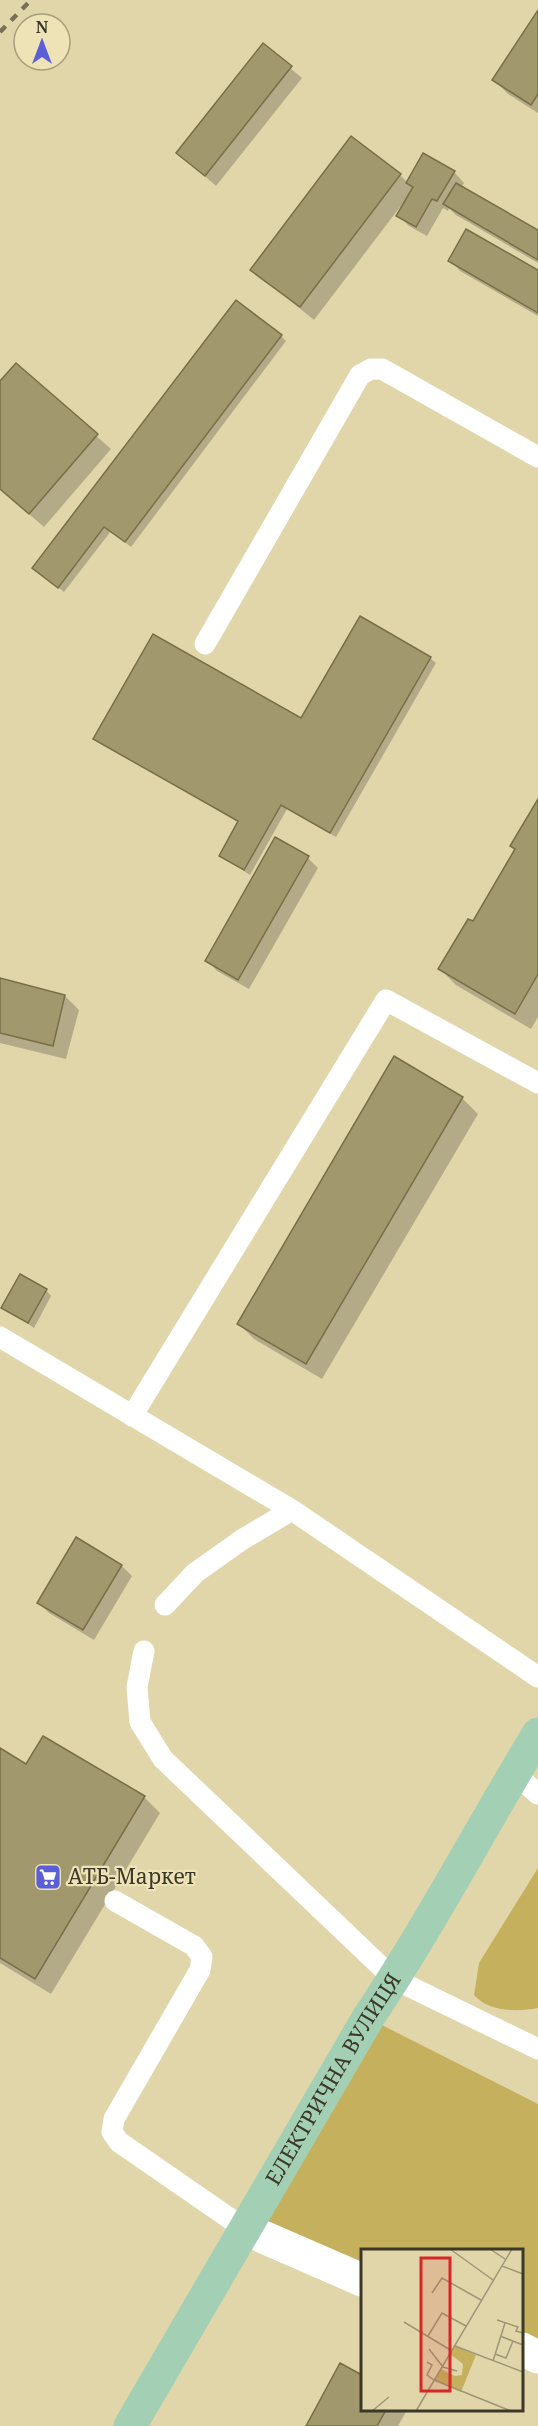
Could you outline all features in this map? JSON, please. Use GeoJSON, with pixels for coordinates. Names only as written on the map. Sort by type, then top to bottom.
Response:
{"type":"FeatureCollection","features":[{"type":"Feature","properties":{"kind":"main road","name":"ЕЛЕКТРИЧНА ВУЛИЦЯ"},"geometry":{"type":"LineString","coordinates":[[130,2426],[368,2018],[394,1979],[513,1772],[538,1734]]}},
{"type":"Feature","properties":{"kind":"street"},"geometry":{"type":"LineString","coordinates":[[245,2229],[361,2279]]}},
{"type":"Feature","properties":{"kind":"street"},"geometry":{"type":"LineString","coordinates":[[523,2350],[538,2357]]}},
{"type":"Feature","properties":{"kind":"lane"},"geometry":{"type":"LineString","coordinates":[[205,644],[360,375],[371,369],[382,369],[538,458]]}},
{"type":"Feature","properties":{"kind":"lane"},"geometry":{"type":"LineString","coordinates":[[132,1416],[386,1000],[538,1083]]}},
{"type":"Feature","properties":{"kind":"lane"},"geometry":{"type":"LineString","coordinates":[[0,1337],[292,1510],[538,1677]]}},
{"type":"Feature","properties":{"kind":"lane"},"geometry":{"type":"LineString","coordinates":[[165,1605],[195,1573],[243,1539],[292,1510]]}},
{"type":"Feature","properties":{"kind":"lane"},"geometry":{"type":"LineString","coordinates":[[144,1651],[137,1687],[141,1722],[163,1759],[394,1979],[538,2049]]}},
{"type":"Feature","properties":{"kind":"lane"},"geometry":{"type":"LineString","coordinates":[[513,1772],[538,1794]]}},
{"type":"Feature","properties":{"kind":"lane"},"geometry":{"type":"LineString","coordinates":[[115,1901],[194,1946],[202,1957],[200,1970],[114,2119],[112,2132],[119,2142],[245,2229]]}},
{"type":"Feature","properties":{"kind":"shaded area"},"geometry":{"type":"Polygon","coordinates":[[[538,1868],[538,2008],[512,2010],[495,2008],[480,2001],[474,1995],[479,1963],[538,1868]]]}},
{"type":"Feature","properties":{"kind":"shaded area"},"geometry":{"type":"Polygon","coordinates":[[[368,2018],[538,2104],[538,2357],[523,2350],[523,2249],[361,2249],[361,2280],[245,2229],[368,2018]]]}},
{"type":"Feature","properties":{"kind":"building"},"geometry":{"type":"Polygon","coordinates":[[[538,10],[538,94],[531,105],[492,80],[538,10]]]}},
{"type":"Feature","properties":{"kind":"building"},"geometry":{"type":"Polygon","coordinates":[[[263,43],[292,66],[205,176],[176,153],[263,43]]]}},
{"type":"Feature","properties":{"kind":"building"},"geometry":{"type":"Polygon","coordinates":[[[351,136],[401,174],[300,307],[250,270],[351,136]]]}},
{"type":"Feature","properties":{"kind":"building"},"geometry":{"type":"Polygon","coordinates":[[[423,153],[455,171],[437,201],[432,199],[416,227],[396,216],[413,187],[406,183],[423,153]]]}},
{"type":"Feature","properties":{"kind":"building"},"geometry":{"type":"Polygon","coordinates":[[[456,183],[538,230],[538,260],[443,204],[456,183]]]}},
{"type":"Feature","properties":{"kind":"building"},"geometry":{"type":"Polygon","coordinates":[[[466,229],[538,270],[538,313],[448,261],[466,229]]]}},
{"type":"Feature","properties":{"kind":"building"},"geometry":{"type":"Polygon","coordinates":[[[236,300],[282,335],[125,542],[104,527],[58,588],[32,568],[236,300]]]}},
{"type":"Feature","properties":{"kind":"building"},"geometry":{"type":"Polygon","coordinates":[[[16,363],[98,434],[29,514],[0,489],[0,381],[16,363]]]}},
{"type":"Feature","properties":{"kind":"building"},"geometry":{"type":"Polygon","coordinates":[[[360,616],[431,657],[330,833],[281,805],[244,870],[219,856],[238,821],[93,739],[153,634],[301,718],[360,616]]]}},
{"type":"Feature","properties":{"kind":"building"},"geometry":{"type":"Polygon","coordinates":[[[538,799],[538,974],[515,1014],[438,969],[468,919],[473,921],[515,849],[510,846],[538,799]]]}},
{"type":"Feature","properties":{"kind":"building"},"geometry":{"type":"Polygon","coordinates":[[[275,837],[309,856],[238,980],[205,961],[275,837]]]}},
{"type":"Feature","properties":{"kind":"building"},"geometry":{"type":"Polygon","coordinates":[[[0,978],[65,995],[53,1046],[0,1033],[0,978]]]}},
{"type":"Feature","properties":{"kind":"building"},"geometry":{"type":"Polygon","coordinates":[[[394,1056],[463,1097],[306,1364],[237,1324],[394,1056]]]}},
{"type":"Feature","properties":{"kind":"building"},"geometry":{"type":"Polygon","coordinates":[[[20,1274],[47,1289],[28,1323],[1,1308],[20,1274]]]}},
{"type":"Feature","properties":{"kind":"building"},"geometry":{"type":"Polygon","coordinates":[[[76,1537],[122,1565],[83,1630],[37,1603],[76,1537]]]}},
{"type":"Feature","properties":{"kind":"building","name":"АТБ-Маркет"},"geometry":{"type":"Polygon","coordinates":[[[43,1736],[145,1796],[35,1979],[0,1958],[0,1748],[26,1764],[43,1736]]]}},
{"type":"Feature","properties":{"kind":"building"},"geometry":{"type":"Polygon","coordinates":[[[340,2363],[361,2374],[361,2411],[385,2411],[377,2426],[306,2426],[340,2363]]]}},
{"type":"Feature","properties":{"kind":"railway"},"geometry":{"type":"LineString","coordinates":[[0,32],[31,0]]}},
{"type":"Feature","properties":{"kind":"place","name":"АТБ-Маркет"},"geometry":{"type":"Point","coordinates":[48,1877]}}]}
